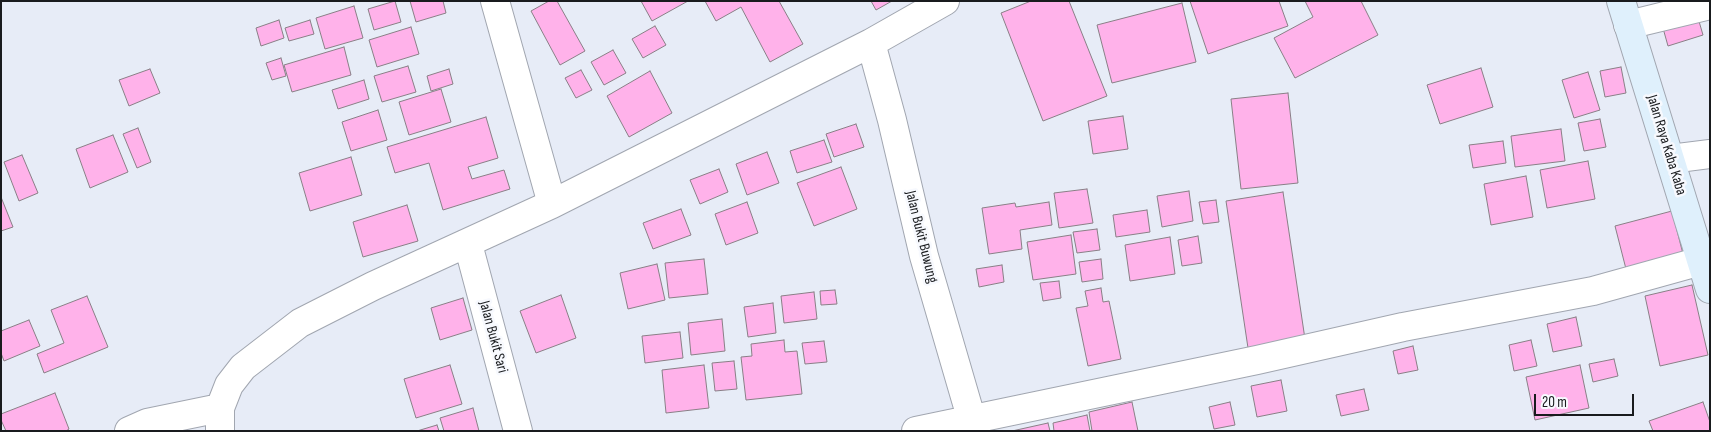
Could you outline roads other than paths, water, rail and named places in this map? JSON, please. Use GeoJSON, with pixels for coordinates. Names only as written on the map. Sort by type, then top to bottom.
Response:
{"type":"FeatureCollection","features":[{"type":"Feature","properties":{"kind":"street"},"geometry":{"type":"LineString","coordinates":[[495,1],[552,204]]}},
{"type":"Feature","properties":{"kind":"street"},"geometry":{"type":"LineString","coordinates":[[129,431],[147,424],[220,419],[229,384],[243,367],[300,323],[373,286],[552,204],[871,43],[945,1]]}},
{"type":"Feature","properties":{"kind":"street"},"geometry":{"type":"LineString","coordinates":[[1625,13],[1710,5]]}},
{"type":"Feature","properties":{"kind":"street","name":"Jalan Raya Kaba Kaba"},"geometry":{"type":"LineString","coordinates":[[1625,13],[1710,289]]}},
{"type":"Feature","properties":{"kind":"street","name":"Jalan Bukit Buwung"},"geometry":{"type":"LineString","coordinates":[[871,43],[892,120],[924,256],[973,425]]}},
{"type":"Feature","properties":{"kind":"street"},"geometry":{"type":"LineString","coordinates":[[1670,159],[1710,154]]}},
{"type":"Feature","properties":{"kind":"street","name":"Jalan Bukit Sari"},"geometry":{"type":"LineString","coordinates":[[468,244],[518,431]]}},
{"type":"Feature","properties":{"kind":"street"},"geometry":{"type":"LineString","coordinates":[[916,431],[973,425],[1403,328],[1593,291],[1701,261]]}}]}
